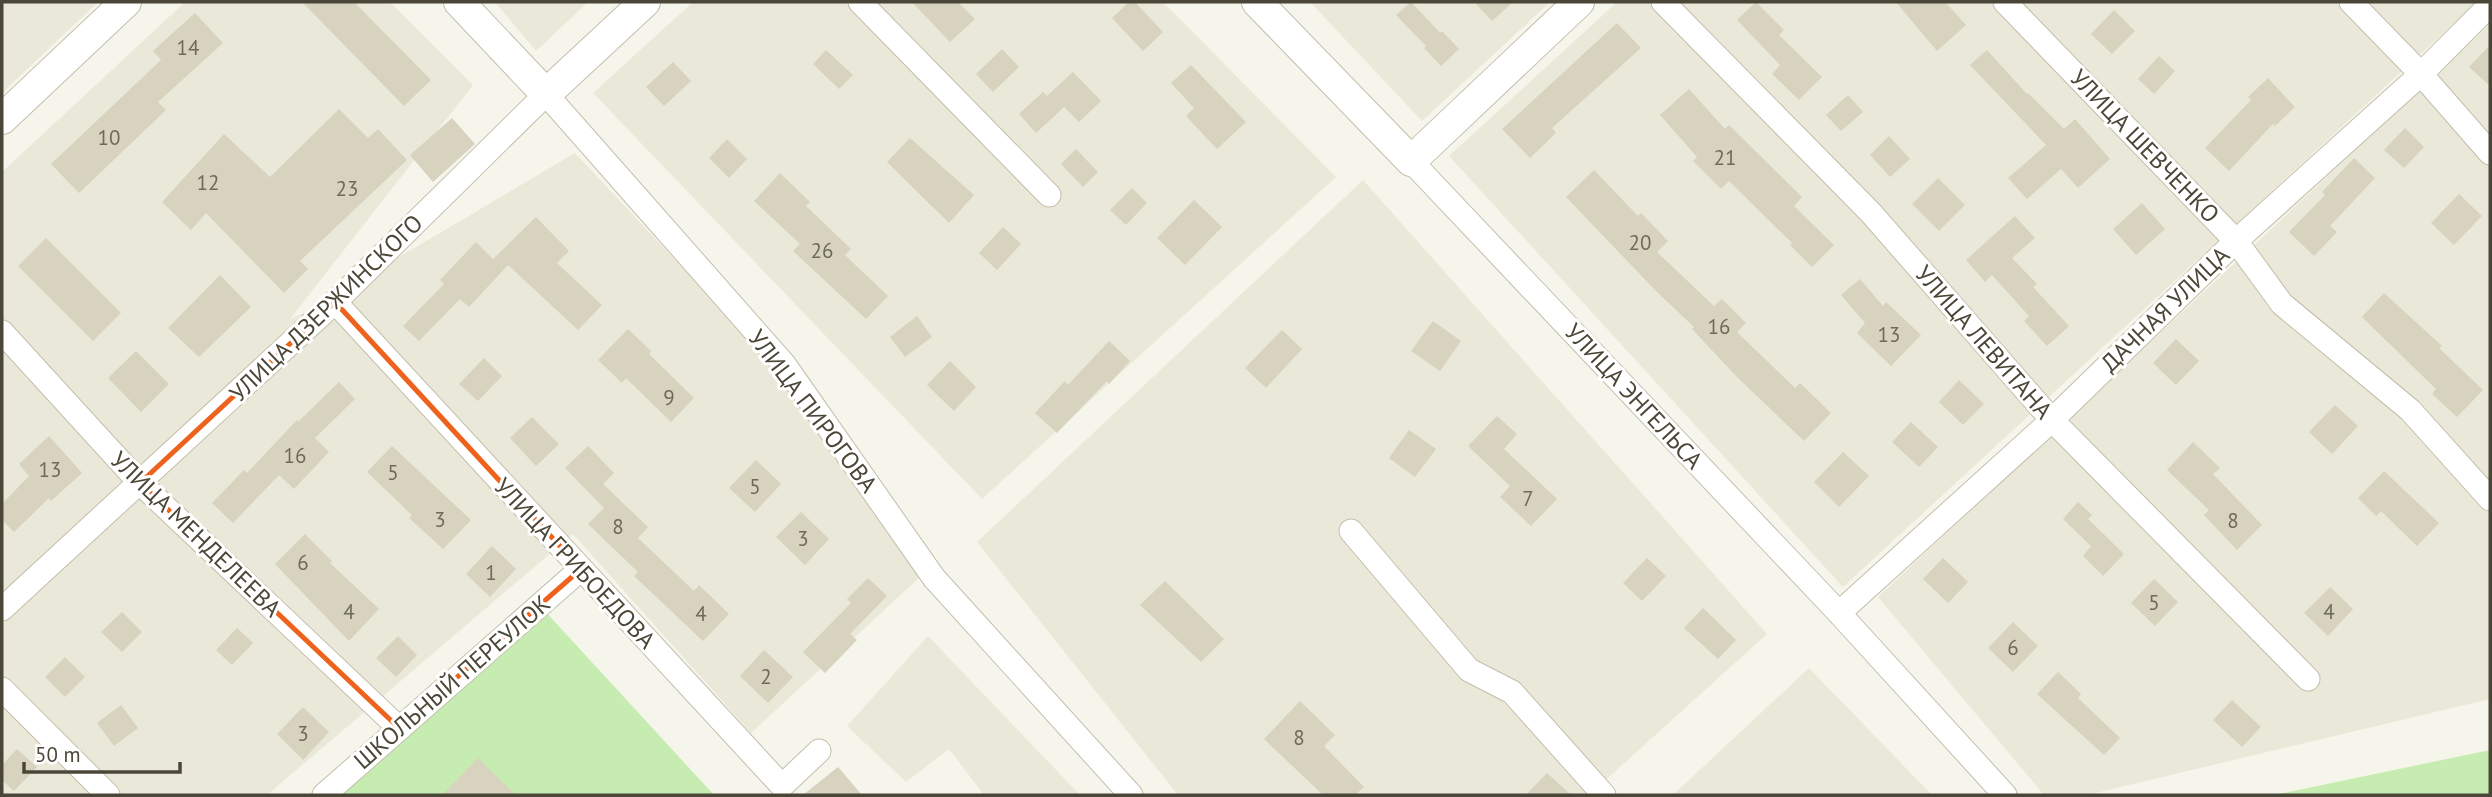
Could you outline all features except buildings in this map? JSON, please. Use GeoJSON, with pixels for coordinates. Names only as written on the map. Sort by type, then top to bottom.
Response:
{"type":"FeatureCollection","features":[{"type":"Feature","properties":{"kind":"street"},"geometry":{"type":"LineString","coordinates":[[2,119],[126,2]]}},
{"type":"Feature","properties":{"kind":"street","name":"УЛИЦА ПИРОГОВА"},"geometry":{"type":"LineString","coordinates":[[459,2],[547,94],[784,364],[934,578],[1131,795]]}},
{"type":"Feature","properties":{"kind":"street","name":"УЛИЦА ДЗЕРЖИНСКОГО"},"geometry":{"type":"LineString","coordinates":[[2,609],[335,302],[645,2]]}},
{"type":"Feature","properties":{"kind":"street"},"geometry":{"type":"LineString","coordinates":[[860,2],[1049,195]]}},
{"type":"Feature","properties":{"kind":"street","name":"УЛИЦА ЭНГЕЛЬСА"},"geometry":{"type":"LineString","coordinates":[[1257,2],[1839,613],[2005,795]]}},
{"type":"Feature","properties":{"kind":"street"},"geometry":{"type":"LineString","coordinates":[[1411,161],[1579,2]]}},
{"type":"Feature","properties":{"kind":"street","name":"УЛИЦА ЛЕВИТАНА"},"geometry":{"type":"LineString","coordinates":[[1663,2],[1871,213],[2052,420],[2308,679]]}},
{"type":"Feature","properties":{"kind":"street","name":"УЛИЦА ШЕВЧЕНКО"},"geometry":{"type":"LineString","coordinates":[[2005,2],[2236,241],[2282,304],[2410,410],[2490,499]]}},
{"type":"Feature","properties":{"kind":"street"},"geometry":{"type":"LineString","coordinates":[[2351,2],[2490,153]]}},
{"type":"Feature","properties":{"kind":"street","name":"ДАЧНАЯ УЛИЦА"},"geometry":{"type":"LineString","coordinates":[[1839,613],[2052,420],[2236,241],[2420,74],[2490,5]]}},
{"type":"Feature","properties":{"kind":"street","name":"УЛИЦА ГРИБОЕДОВА"},"geometry":{"type":"LineString","coordinates":[[335,302],[782,786],[819,751]]}},
{"type":"Feature","properties":{"kind":"street","name":"УЛИЦА МЕНДЕЛЕЕВА"},"geometry":{"type":"LineString","coordinates":[[2,332],[141,483],[399,728]]}},
{"type":"Feature","properties":{"kind":"street"},"geometry":{"type":"LineString","coordinates":[[1351,531],[1469,670],[1512,692],[1604,795]]}},
{"type":"Feature","properties":{"kind":"street","name":"ШКОЛЬНЫЙ ПЕРЕУЛОК"},"geometry":{"type":"LineString","coordinates":[[324,795],[581,569]]}},
{"type":"Feature","properties":{"kind":"street"},"geometry":{"type":"LineString","coordinates":[[2,688],[108,795]]}},
{"type":"Feature","properties":{"kind":"highlighted area"},"geometry":{"type":"Polygon","coordinates":[[[335,302],[581,569],[399,728],[140,483],[335,302]]]}},
{"type":"Feature","properties":{"kind":"shaded area"},"geometry":{"type":"Polygon","coordinates":[[[2,2],[98,2],[2,93],[2,2]]]}},
{"type":"Feature","properties":{"kind":"shaded area"},"geometry":{"type":"Polygon","coordinates":[[[185,2],[390,2],[473,85],[290,319],[575,153],[768,359],[920,577],[751,733],[573,534],[267,795],[2,795],[2,172],[185,2]]]}},
{"type":"Feature","properties":{"kind":"shaded area"},"geometry":{"type":"Polygon","coordinates":[[[495,2],[588,2],[536,51],[495,2]]]}},
{"type":"Feature","properties":{"kind":"shaded area"},"geometry":{"type":"Polygon","coordinates":[[[693,2],[1163,2],[1336,177],[982,499],[593,93],[693,2]]]}},
{"type":"Feature","properties":{"kind":"shaded area"},"geometry":{"type":"Polygon","coordinates":[[[1310,2],[1550,2],[1422,121],[1310,2]]]}},
{"type":"Feature","properties":{"kind":"shaded area"},"geometry":{"type":"Polygon","coordinates":[[[1617,2],[2477,2],[1843,587],[1449,156],[1617,2]]]}},
{"type":"Feature","properties":{"kind":"shaded area"},"geometry":{"type":"Polygon","coordinates":[[[2490,24],[2490,699],[2087,795],[2044,795],[1878,597],[2490,24]]]}},
{"type":"Feature","properties":{"kind":"shaded area"},"geometry":{"type":"Polygon","coordinates":[[[1363,180],[1767,634],[1589,795],[1178,795],[977,542],[1363,180]]]}},
{"type":"Feature","properties":{"kind":"shaded area"},"geometry":{"type":"Polygon","coordinates":[[[928,636],[1080,795],[984,795],[949,749],[906,782],[847,726],[928,636]]]}},
{"type":"Feature","properties":{"kind":"shaded area"},"geometry":{"type":"Polygon","coordinates":[[[1809,668],[1932,795],[1673,795],[1809,668]]]}},
{"type":"Feature","properties":{"kind":"green space"},"geometry":{"type":"Polygon","coordinates":[[[543,609],[714,795],[332,795],[543,609]]]}},
{"type":"Feature","properties":{"kind":"green space"},"geometry":{"type":"Polygon","coordinates":[[[2490,750],[2490,795],[2274,795],[2490,750]]]}}]}
